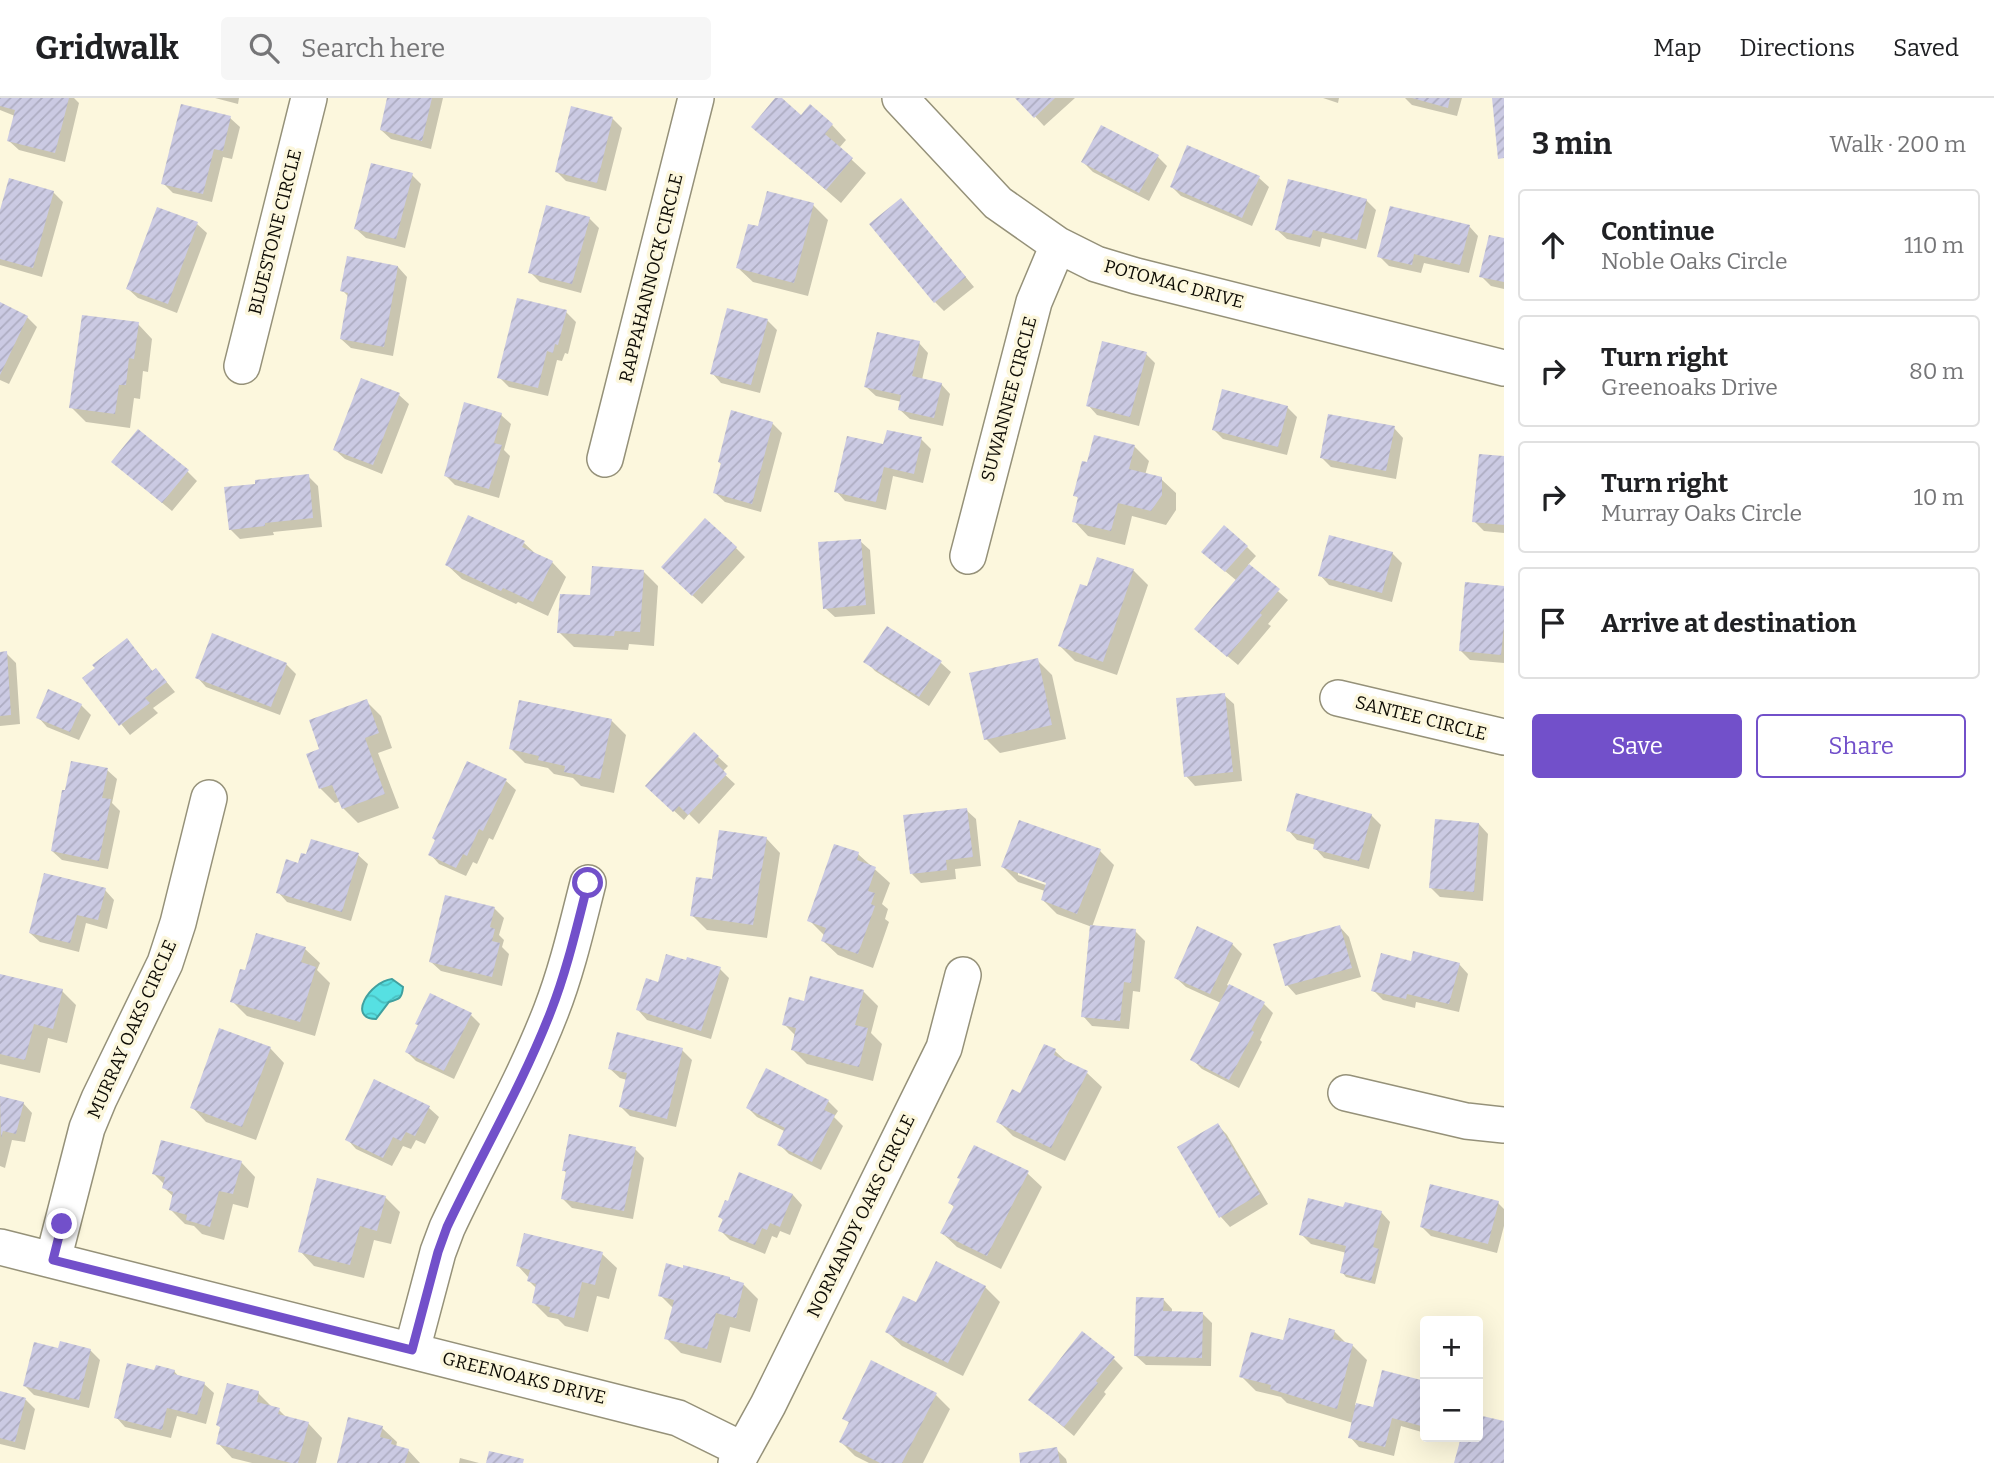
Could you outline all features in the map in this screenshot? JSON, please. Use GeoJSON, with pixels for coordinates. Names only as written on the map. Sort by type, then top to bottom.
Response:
{"type":"FeatureCollection","features":[{"type":"Feature","properties":{"kind":"street","name":"BLUESTONE CIRCLE"},"geometry":{"type":"LineString","coordinates":[[242,366],[309,98]]}},
{"type":"Feature","properties":{"kind":"street","name":"RAPPAHANNOCK CIRCLE"},"geometry":{"type":"LineString","coordinates":[[605,459],[696,98]]}},
{"type":"Feature","properties":{"kind":"street","name":"POTOMAC DRIVE"},"geometry":{"type":"LineString","coordinates":[[900,98],[998,203],[1058,245],[1096,264],[1504,368]]}},
{"type":"Feature","properties":{"kind":"street","name":"SUWANNEE CIRCLE"},"geometry":{"type":"LineString","coordinates":[[968,556],[1034,302],[1058,245]]}},
{"type":"Feature","properties":{"kind":"street","name":"SANTEE CIRCLE"},"geometry":{"type":"LineString","coordinates":[[1338,698],[1504,737]]}},
{"type":"Feature","properties":{"kind":"street","name":"MURRAY OAKS CIRCLE"},"geometry":{"type":"LineString","coordinates":[[53,1260],[87,1128],[165,963],[178,923],[209,798]]}},
{"type":"Feature","properties":{"kind":"street"},"geometry":{"type":"LineString","coordinates":[[412,1350],[447,1227],[527,1067],[552,1010],[588,883]]}},
{"type":"Feature","properties":{"kind":"street","name":"NORMANDY OAKS CIRCLE"},"geometry":{"type":"LineString","coordinates":[[739,1456],[768,1405],[944,1048],[963,975]]}},
{"type":"Feature","properties":{"kind":"street"},"geometry":{"type":"LineString","coordinates":[[1346,1093],[1466,1121],[1504,1125]]}},
{"type":"Feature","properties":{"kind":"street","name":"GREENOAKS DRIVE"},"geometry":{"type":"LineString","coordinates":[[0,1247],[678,1418],[739,1456]]}},
{"type":"Feature","properties":{"kind":"water"},"geometry":{"type":"Polygon","coordinates":[[[392,979],[403,987],[401,996],[389,1002],[376,1019],[367,1017],[363,1013],[364,1000],[376,987],[392,979]]]}},
{"type":"Feature","properties":{"kind":"building"},"geometry":{"type":"Polygon","coordinates":[[[0,98],[69,98],[55,153],[7,141],[15,110],[0,106],[0,98]]]}},
{"type":"Feature","properties":{"kind":"building"},"geometry":{"type":"Polygon","coordinates":[[[387,98],[432,98],[422,141],[380,130],[387,98]]]}},
{"type":"Feature","properties":{"kind":"building"},"geometry":{"type":"Polygon","coordinates":[[[775,98],[782,98],[801,115],[810,104],[833,124],[825,134],[853,158],[826,190],[751,127],[775,98]]]}},
{"type":"Feature","properties":{"kind":"building"},"geometry":{"type":"Polygon","coordinates":[[[1015,98],[1055,98],[1034,118],[1015,98]]]}},
{"type":"Feature","properties":{"kind":"building"},"geometry":{"type":"Polygon","coordinates":[[[1412,98],[1450,98],[1448,108],[1412,98]]]}},
{"type":"Feature","properties":{"kind":"building"},"geometry":{"type":"Polygon","coordinates":[[[1492,98],[1504,98],[1504,158],[1498,159],[1492,98]]]}},
{"type":"Feature","properties":{"kind":"building"},"geometry":{"type":"Polygon","coordinates":[[[181,104],[231,116],[223,151],[214,149],[203,194],[161,184],[181,104]]]}},
{"type":"Feature","properties":{"kind":"building"},"geometry":{"type":"Polygon","coordinates":[[[571,106],[613,117],[597,183],[555,172],[571,106]]]}},
{"type":"Feature","properties":{"kind":"building"},"geometry":{"type":"Polygon","coordinates":[[[1101,125],[1159,155],[1139,193],[1081,162],[1101,125]]]}},
{"type":"Feature","properties":{"kind":"building"},"geometry":{"type":"Polygon","coordinates":[[[1187,145],[1260,176],[1242,218],[1170,187],[1187,145]]]}},
{"type":"Feature","properties":{"kind":"building"},"geometry":{"type":"Polygon","coordinates":[[[371,163],[413,173],[396,239],[354,229],[371,163]]]}},
{"type":"Feature","properties":{"kind":"building"},"geometry":{"type":"Polygon","coordinates":[[[9,178],[54,191],[33,268],[0,259],[0,210],[9,178]]]}},
{"type":"Feature","properties":{"kind":"building"},"geometry":{"type":"Polygon","coordinates":[[[1288,179],[1367,199],[1357,240],[1313,230],[1311,238],[1275,230],[1288,179]]]}},
{"type":"Feature","properties":{"kind":"building"},"geometry":{"type":"Polygon","coordinates":[[[767,191],[814,203],[794,283],[736,268],[748,224],[758,226],[767,191]]]}},
{"type":"Feature","properties":{"kind":"building"},"geometry":{"type":"Polygon","coordinates":[[[901,198],[966,277],[934,303],[869,224],[901,198]]]}},
{"type":"Feature","properties":{"kind":"building"},"geometry":{"type":"Polygon","coordinates":[[[546,205],[590,217],[572,284],[528,273],[546,205]]]}},
{"type":"Feature","properties":{"kind":"building"},"geometry":{"type":"Polygon","coordinates":[[[1390,206],[1470,225],[1460,265],[1414,254],[1412,265],[1377,257],[1390,206]]]}},
{"type":"Feature","properties":{"kind":"building"},"geometry":{"type":"Polygon","coordinates":[[[157,207],[198,222],[168,304],[126,289],[157,207]]]}},
{"type":"Feature","properties":{"kind":"building"},"geometry":{"type":"Polygon","coordinates":[[[1489,235],[1504,238],[1504,282],[1479,277],[1489,235]]]}},
{"type":"Feature","properties":{"kind":"building"},"geometry":{"type":"Polygon","coordinates":[[[347,256],[398,266],[384,347],[340,339],[348,293],[340,291],[347,256]]]}},
{"type":"Feature","properties":{"kind":"building"},"geometry":{"type":"Polygon","coordinates":[[[517,298],[567,310],[558,345],[555,344],[553,353],[547,351],[538,388],[497,378],[517,298]]]}},
{"type":"Feature","properties":{"kind":"building"},"geometry":{"type":"Polygon","coordinates":[[[0,302],[28,316],[0,375],[0,302]]]}},
{"type":"Feature","properties":{"kind":"building"},"geometry":{"type":"Polygon","coordinates":[[[727,308],[768,319],[751,385],[710,374],[727,308]]]}},
{"type":"Feature","properties":{"kind":"building"},"geometry":{"type":"Polygon","coordinates":[[[82,315],[139,322],[134,359],[129,358],[126,385],[119,385],[115,414],[69,408],[82,315]]]}},
{"type":"Feature","properties":{"kind":"building"},"geometry":{"type":"Polygon","coordinates":[[[877,332],[920,341],[912,376],[942,383],[934,418],[898,410],[901,395],[864,387],[877,332]]]}},
{"type":"Feature","properties":{"kind":"building"},"geometry":{"type":"Polygon","coordinates":[[[1102,341],[1147,352],[1130,417],[1086,406],[1102,341]]]}},
{"type":"Feature","properties":{"kind":"building"},"geometry":{"type":"Polygon","coordinates":[[[361,378],[400,393],[373,465],[333,450],[361,378]]]}},
{"type":"Feature","properties":{"kind":"building"},"geometry":{"type":"Polygon","coordinates":[[[1222,389],[1288,406],[1278,447],[1212,430],[1222,389]]]}},
{"type":"Feature","properties":{"kind":"building"},"geometry":{"type":"Polygon","coordinates":[[[464,402],[502,413],[494,443],[502,445],[489,489],[444,476],[464,402]]]}},
{"type":"Feature","properties":{"kind":"building"},"geometry":{"type":"Polygon","coordinates":[[[731,410],[773,422],[752,504],[713,493],[731,410]]]}},
{"type":"Feature","properties":{"kind":"building"},"geometry":{"type":"Polygon","coordinates":[[[1328,414],[1395,426],[1386,471],[1320,458],[1328,414]]]}},
{"type":"Feature","properties":{"kind":"building"},"geometry":{"type":"Polygon","coordinates":[[[138,429],[189,470],[162,503],[111,462],[138,429]]]}},
{"type":"Feature","properties":{"kind":"building"},"geometry":{"type":"Polygon","coordinates":[[[887,430],[922,437],[914,474],[884,467],[876,502],[834,492],[847,436],[883,444],[887,430]]]}},
{"type":"Feature","properties":{"kind":"building"},"geometry":{"type":"Polygon","coordinates":[[[1094,435],[1135,445],[1129,469],[1162,477],[1162,495],[1151,511],[1118,503],[1111,531],[1072,522],[1078,497],[1073,496],[1082,461],[1087,462],[1094,435]]]}},
{"type":"Feature","properties":{"kind":"building"},"geometry":{"type":"Polygon","coordinates":[[[1479,454],[1504,456],[1504,525],[1472,522],[1479,454]]]}},
{"type":"Feature","properties":{"kind":"building"},"geometry":{"type":"Polygon","coordinates":[[[309,474],[313,518],[229,530],[224,487],[255,484],[255,480],[309,474]]]}},
{"type":"Feature","properties":{"kind":"building"},"geometry":{"type":"Polygon","coordinates":[[[468,515],[525,541],[522,547],[553,561],[533,602],[503,588],[501,591],[445,565],[468,515]]]}},
{"type":"Feature","properties":{"kind":"building"},"geometry":{"type":"Polygon","coordinates":[[[705,518],[737,547],[692,596],[661,567],[705,518]]]}},
{"type":"Feature","properties":{"kind":"building"},"geometry":{"type":"Polygon","coordinates":[[[1224,525],[1248,546],[1225,572],[1201,552],[1224,525]]]}},
{"type":"Feature","properties":{"kind":"building"},"geometry":{"type":"Polygon","coordinates":[[[1329,535],[1393,552],[1382,593],[1318,576],[1329,535]]]}},
{"type":"Feature","properties":{"kind":"building"},"geometry":{"type":"Polygon","coordinates":[[[861,539],[866,605],[823,609],[818,542],[861,539]]]}},
{"type":"Feature","properties":{"kind":"building"},"geometry":{"type":"Polygon","coordinates":[[[1097,557],[1134,569],[1103,662],[1058,646],[1080,584],[1087,586],[1097,557]]]}},
{"type":"Feature","properties":{"kind":"building"},"geometry":{"type":"Polygon","coordinates":[[[1249,564],[1280,589],[1227,657],[1194,629],[1249,564]]]}},
{"type":"Feature","properties":{"kind":"building"},"geometry":{"type":"Polygon","coordinates":[[[592,566],[644,570],[640,632],[615,631],[614,636],[557,633],[560,594],[590,595],[592,566]]]}},
{"type":"Feature","properties":{"kind":"building"},"geometry":{"type":"Polygon","coordinates":[[[1465,582],[1504,586],[1501,655],[1459,651],[1465,582]]]}},
{"type":"Feature","properties":{"kind":"building"},"geometry":{"type":"Polygon","coordinates":[[[887,626],[942,661],[919,697],[863,662],[887,626]]]}},
{"type":"Feature","properties":{"kind":"building"},"geometry":{"type":"Polygon","coordinates":[[[212,633],[287,663],[271,707],[195,678],[212,633]]]}},
{"type":"Feature","properties":{"kind":"building"},"geometry":{"type":"Polygon","coordinates":[[[127,638],[152,671],[156,668],[167,682],[145,698],[150,703],[119,726],[82,678],[95,668],[92,665],[127,638]]]}},
{"type":"Feature","properties":{"kind":"building"},"geometry":{"type":"Polygon","coordinates":[[[7,651],[11,715],[0,716],[0,652],[7,651]]]}},
{"type":"Feature","properties":{"kind":"building"},"geometry":{"type":"Polygon","coordinates":[[[1038,658],[1052,725],[984,740],[969,673],[1038,658]]]}},
{"type":"Feature","properties":{"kind":"building"},"geometry":{"type":"Polygon","coordinates":[[[48,689],[82,704],[70,732],[36,718],[48,689]]]}},
{"type":"Feature","properties":{"kind":"building"},"geometry":{"type":"Polygon","coordinates":[[[1225,693],[1233,772],[1184,777],[1176,698],[1225,693]]]}},
{"type":"Feature","properties":{"kind":"building"},"geometry":{"type":"Polygon","coordinates":[[[367,699],[379,733],[365,738],[385,794],[342,809],[332,785],[319,789],[306,754],[319,749],[309,720],[367,699]]]}},
{"type":"Feature","properties":{"kind":"building"},"geometry":{"type":"Polygon","coordinates":[[[519,700],[612,719],[600,779],[564,772],[565,766],[538,760],[539,756],[509,749],[519,700]]]}},
{"type":"Feature","properties":{"kind":"building"},"geometry":{"type":"Polygon","coordinates":[[[694,732],[719,756],[714,761],[727,774],[688,815],[679,806],[673,812],[645,786],[694,732]]]}},
{"type":"Feature","properties":{"kind":"building"},"geometry":{"type":"Polygon","coordinates":[[[71,761],[108,768],[102,798],[111,799],[99,861],[51,851],[62,790],[65,790],[71,761]]]}},
{"type":"Feature","properties":{"kind":"building"},"geometry":{"type":"Polygon","coordinates":[[[467,761],[507,779],[483,831],[479,829],[467,856],[463,854],[456,868],[428,855],[435,840],[432,838],[467,761]]]}},
{"type":"Feature","properties":{"kind":"building"},"geometry":{"type":"Polygon","coordinates":[[[1296,793],[1372,814],[1359,861],[1313,849],[1315,839],[1286,831],[1296,793]]]}},
{"type":"Feature","properties":{"kind":"building"},"geometry":{"type":"Polygon","coordinates":[[[967,808],[973,857],[946,860],[947,870],[910,874],[903,815],[967,808]]]}},
{"type":"Feature","properties":{"kind":"building"},"geometry":{"type":"Polygon","coordinates":[[[1435,819],[1479,823],[1474,892],[1429,888],[1435,819]]]}},
{"type":"Feature","properties":{"kind":"building"},"geometry":{"type":"Polygon","coordinates":[[[1019,820],[1101,849],[1077,914],[1041,900],[1046,883],[1001,867],[1019,820]]]}},
{"type":"Feature","properties":{"kind":"building"},"geometry":{"type":"Polygon","coordinates":[[[719,830],[767,837],[753,925],[690,916],[696,877],[712,879],[719,830]]]}},
{"type":"Feature","properties":{"kind":"building"},"geometry":{"type":"Polygon","coordinates":[[[311,839],[359,853],[342,912],[276,893],[286,859],[298,863],[301,853],[306,854],[311,839]]]}},
{"type":"Feature","properties":{"kind":"building"},"geometry":{"type":"Polygon","coordinates":[[[834,844],[859,852],[857,860],[876,867],[868,891],[875,893],[871,904],[875,906],[858,954],[821,941],[826,928],[807,921],[834,844]]]}},
{"type":"Feature","properties":{"kind":"building"},"geometry":{"type":"Polygon","coordinates":[[[44,873],[106,888],[98,920],[77,915],[70,943],[29,933],[44,873]]]}},
{"type":"Feature","properties":{"kind":"building"},"geometry":{"type":"Polygon","coordinates":[[[445,895],[495,907],[490,927],[495,929],[492,941],[500,943],[492,977],[429,962],[445,895]]]}},
{"type":"Feature","properties":{"kind":"building"},"geometry":{"type":"Polygon","coordinates":[[[1090,925],[1136,929],[1131,983],[1124,982],[1120,1021],[1081,1017],[1090,925]]]}},
{"type":"Feature","properties":{"kind":"building"},"geometry":{"type":"Polygon","coordinates":[[[1340,925],[1352,968],[1285,986],[1273,944],[1340,925]]]}},
{"type":"Feature","properties":{"kind":"building"},"geometry":{"type":"Polygon","coordinates":[[[1197,926],[1233,943],[1210,994],[1174,978],[1197,926]]]}},
{"type":"Feature","properties":{"kind":"building"},"geometry":{"type":"Polygon","coordinates":[[[256,933],[306,947],[301,962],[316,967],[300,1022],[230,1002],[240,969],[245,970],[256,933]]]}},
{"type":"Feature","properties":{"kind":"building"},"geometry":{"type":"Polygon","coordinates":[[[1413,951],[1460,963],[1449,1004],[1407,994],[1406,999],[1371,991],[1381,953],[1411,961],[1413,951]]]}},
{"type":"Feature","properties":{"kind":"building"},"geometry":{"type":"Polygon","coordinates":[[[666,954],[721,967],[701,1031],[636,1010],[646,978],[658,982],[666,954]]]}},
{"type":"Feature","properties":{"kind":"building"},"geometry":{"type":"Polygon","coordinates":[[[0,974],[63,989],[53,1029],[34,1024],[25,1060],[0,1054],[0,974]]]}},
{"type":"Feature","properties":{"kind":"building"},"geometry":{"type":"Polygon","coordinates":[[[810,976],[864,990],[855,1025],[868,1028],[859,1067],[791,1050],[796,1028],[782,1025],[789,997],[804,1001],[810,976]]]}},
{"type":"Feature","properties":{"kind":"building"},"geometry":{"type":"Polygon","coordinates":[[[1229,984],[1265,1002],[1251,1030],[1254,1032],[1229,1080],[1190,1060],[1229,984]]]}},
{"type":"Feature","properties":{"kind":"building"},"geometry":{"type":"Polygon","coordinates":[[[430,993],[472,1013],[444,1071],[405,1052],[430,993]]]}},
{"type":"Feature","properties":{"kind":"building"},"geometry":{"type":"Polygon","coordinates":[[[219,1028],[271,1047],[242,1127],[190,1108],[219,1028]]]}},
{"type":"Feature","properties":{"kind":"building"},"geometry":{"type":"Polygon","coordinates":[[[617,1032],[683,1048],[667,1119],[619,1107],[627,1073],[608,1069],[617,1032]]]}},
{"type":"Feature","properties":{"kind":"building"},"geometry":{"type":"Polygon","coordinates":[[[1044,1044],[1056,1049],[1054,1055],[1088,1071],[1051,1148],[996,1122],[1012,1089],[1020,1093],[1044,1044]]]}},
{"type":"Feature","properties":{"kind":"building"},"geometry":{"type":"Polygon","coordinates":[[[766,1068],[829,1100],[824,1110],[835,1115],[812,1162],[777,1145],[785,1128],[746,1108],[766,1068]]]}},
{"type":"Feature","properties":{"kind":"building"},"geometry":{"type":"Polygon","coordinates":[[[374,1079],[430,1106],[415,1136],[406,1132],[401,1141],[393,1137],[383,1158],[345,1140],[374,1079]]]}},
{"type":"Feature","properties":{"kind":"building"},"geometry":{"type":"Polygon","coordinates":[[[0,1096],[24,1102],[16,1134],[3,1131],[1,1138],[0,1096]]]}},
{"type":"Feature","properties":{"kind":"building"},"geometry":{"type":"Polygon","coordinates":[[[1218,1123],[1260,1194],[1219,1218],[1177,1147],[1218,1123]]]}},
{"type":"Feature","properties":{"kind":"building"},"geometry":{"type":"Polygon","coordinates":[[[569,1134],[636,1147],[624,1211],[561,1199],[566,1171],[562,1171],[569,1134]]]}},
{"type":"Feature","properties":{"kind":"building"},"geometry":{"type":"Polygon","coordinates":[[[161,1140],[242,1161],[233,1194],[219,1191],[210,1227],[186,1220],[187,1215],[169,1210],[173,1192],[162,1188],[165,1177],[152,1174],[161,1140]]]}},
{"type":"Feature","properties":{"kind":"building"},"geometry":{"type":"Polygon","coordinates":[[[974,1145],[1029,1171],[987,1256],[940,1233],[954,1206],[948,1203],[960,1179],[957,1178],[974,1145]]]}},
{"type":"Feature","properties":{"kind":"building"},"geometry":{"type":"Polygon","coordinates":[[[739,1172],[793,1194],[780,1227],[770,1223],[767,1230],[762,1228],[755,1245],[718,1231],[723,1219],[718,1217],[725,1200],[728,1201],[739,1172]]]}},
{"type":"Feature","properties":{"kind":"building"},"geometry":{"type":"Polygon","coordinates":[[[317,1178],[386,1196],[377,1231],[360,1226],[350,1265],[298,1252],[317,1178]]]}},
{"type":"Feature","properties":{"kind":"building"},"geometry":{"type":"Polygon","coordinates":[[[1430,1184],[1499,1201],[1488,1244],[1420,1227],[1430,1184]]]}},
{"type":"Feature","properties":{"kind":"building"},"geometry":{"type":"Polygon","coordinates":[[[1308,1198],[1343,1207],[1345,1202],[1382,1211],[1373,1247],[1379,1249],[1371,1281],[1340,1273],[1346,1246],[1299,1235],[1308,1198]]]}},
{"type":"Feature","properties":{"kind":"building"},"geometry":{"type":"Polygon","coordinates":[[[524,1233],[603,1252],[595,1285],[582,1282],[574,1318],[549,1312],[550,1307],[532,1303],[536,1284],[527,1281],[530,1270],[516,1266],[524,1233]]]}},
{"type":"Feature","properties":{"kind":"building"},"geometry":{"type":"Polygon","coordinates":[[[936,1261],[986,1286],[948,1363],[885,1332],[903,1296],[916,1302],[936,1261]]]}},
{"type":"Feature","properties":{"kind":"building"},"geometry":{"type":"Polygon","coordinates":[[[666,1263],[730,1277],[744,1283],[736,1318],[716,1313],[707,1349],[664,1339],[674,1300],[658,1296],[666,1263]]]}},
{"type":"Feature","properties":{"kind":"building"},"geometry":{"type":"Polygon","coordinates":[[[1136,1297],[1164,1298],[1163,1311],[1203,1312],[1202,1358],[1134,1356],[1136,1297]]]}},
{"type":"Feature","properties":{"kind":"building"},"geometry":{"type":"Polygon","coordinates":[[[1289,1318],[1335,1330],[1333,1339],[1353,1344],[1337,1409],[1270,1389],[1271,1385],[1239,1377],[1251,1332],[1283,1340],[1289,1318]]]}},
{"type":"Feature","properties":{"kind":"building"},"geometry":{"type":"Polygon","coordinates":[[[1082,1331],[1115,1357],[1064,1427],[1028,1400],[1082,1331]]]}},
{"type":"Feature","properties":{"kind":"building"},"geometry":{"type":"Polygon","coordinates":[[[60,1341],[91,1349],[79,1400],[23,1386],[34,1342],[58,1348],[60,1341]]]}},
{"type":"Feature","properties":{"kind":"building"},"geometry":{"type":"Polygon","coordinates":[[[871,1360],[937,1393],[902,1463],[880,1463],[839,1442],[849,1422],[842,1419],[871,1360]]]}},
{"type":"Feature","properties":{"kind":"building"},"geometry":{"type":"Polygon","coordinates":[[[127,1363],[154,1370],[156,1365],[175,1370],[174,1374],[205,1382],[197,1415],[167,1408],[162,1430],[114,1418],[127,1363]]]}},
{"type":"Feature","properties":{"kind":"building"},"geometry":{"type":"Polygon","coordinates":[[[1382,1370],[1420,1380],[1420,1426],[1392,1418],[1385,1447],[1348,1438],[1356,1403],[1373,1407],[1382,1370]]]}},
{"type":"Feature","properties":{"kind":"building"},"geometry":{"type":"Polygon","coordinates":[[[227,1383],[259,1391],[257,1402],[280,1408],[278,1414],[309,1422],[298,1463],[216,1444],[220,1427],[216,1425],[227,1383]]]}},
{"type":"Feature","properties":{"kind":"building"},"geometry":{"type":"Polygon","coordinates":[[[0,1391],[26,1398],[15,1442],[0,1438],[0,1391]]]}},
{"type":"Feature","properties":{"kind":"building"},"geometry":{"type":"Polygon","coordinates":[[[1483,1416],[1504,1421],[1504,1463],[1454,1463],[1460,1442],[1483,1442],[1483,1416]]]}},
{"type":"Feature","properties":{"kind":"building"},"geometry":{"type":"Polygon","coordinates":[[[348,1417],[383,1426],[380,1437],[392,1440],[391,1444],[409,1449],[405,1463],[337,1463],[348,1417]]]}},
{"type":"Feature","properties":{"kind":"building"},"geometry":{"type":"Polygon","coordinates":[[[1057,1447],[1060,1463],[1020,1463],[1019,1453],[1057,1447]]]}},
{"type":"Feature","properties":{"kind":"building"},"geometry":{"type":"Polygon","coordinates":[[[489,1451],[524,1459],[523,1463],[486,1463],[489,1451]]]}},
{"type":"Feature","properties":{"kind":"route"},"geometry":{"type":"LineString","coordinates":[[62,1224],[53,1260],[412,1350],[447,1227],[527,1067],[552,1010],[588,883]]}}]}
